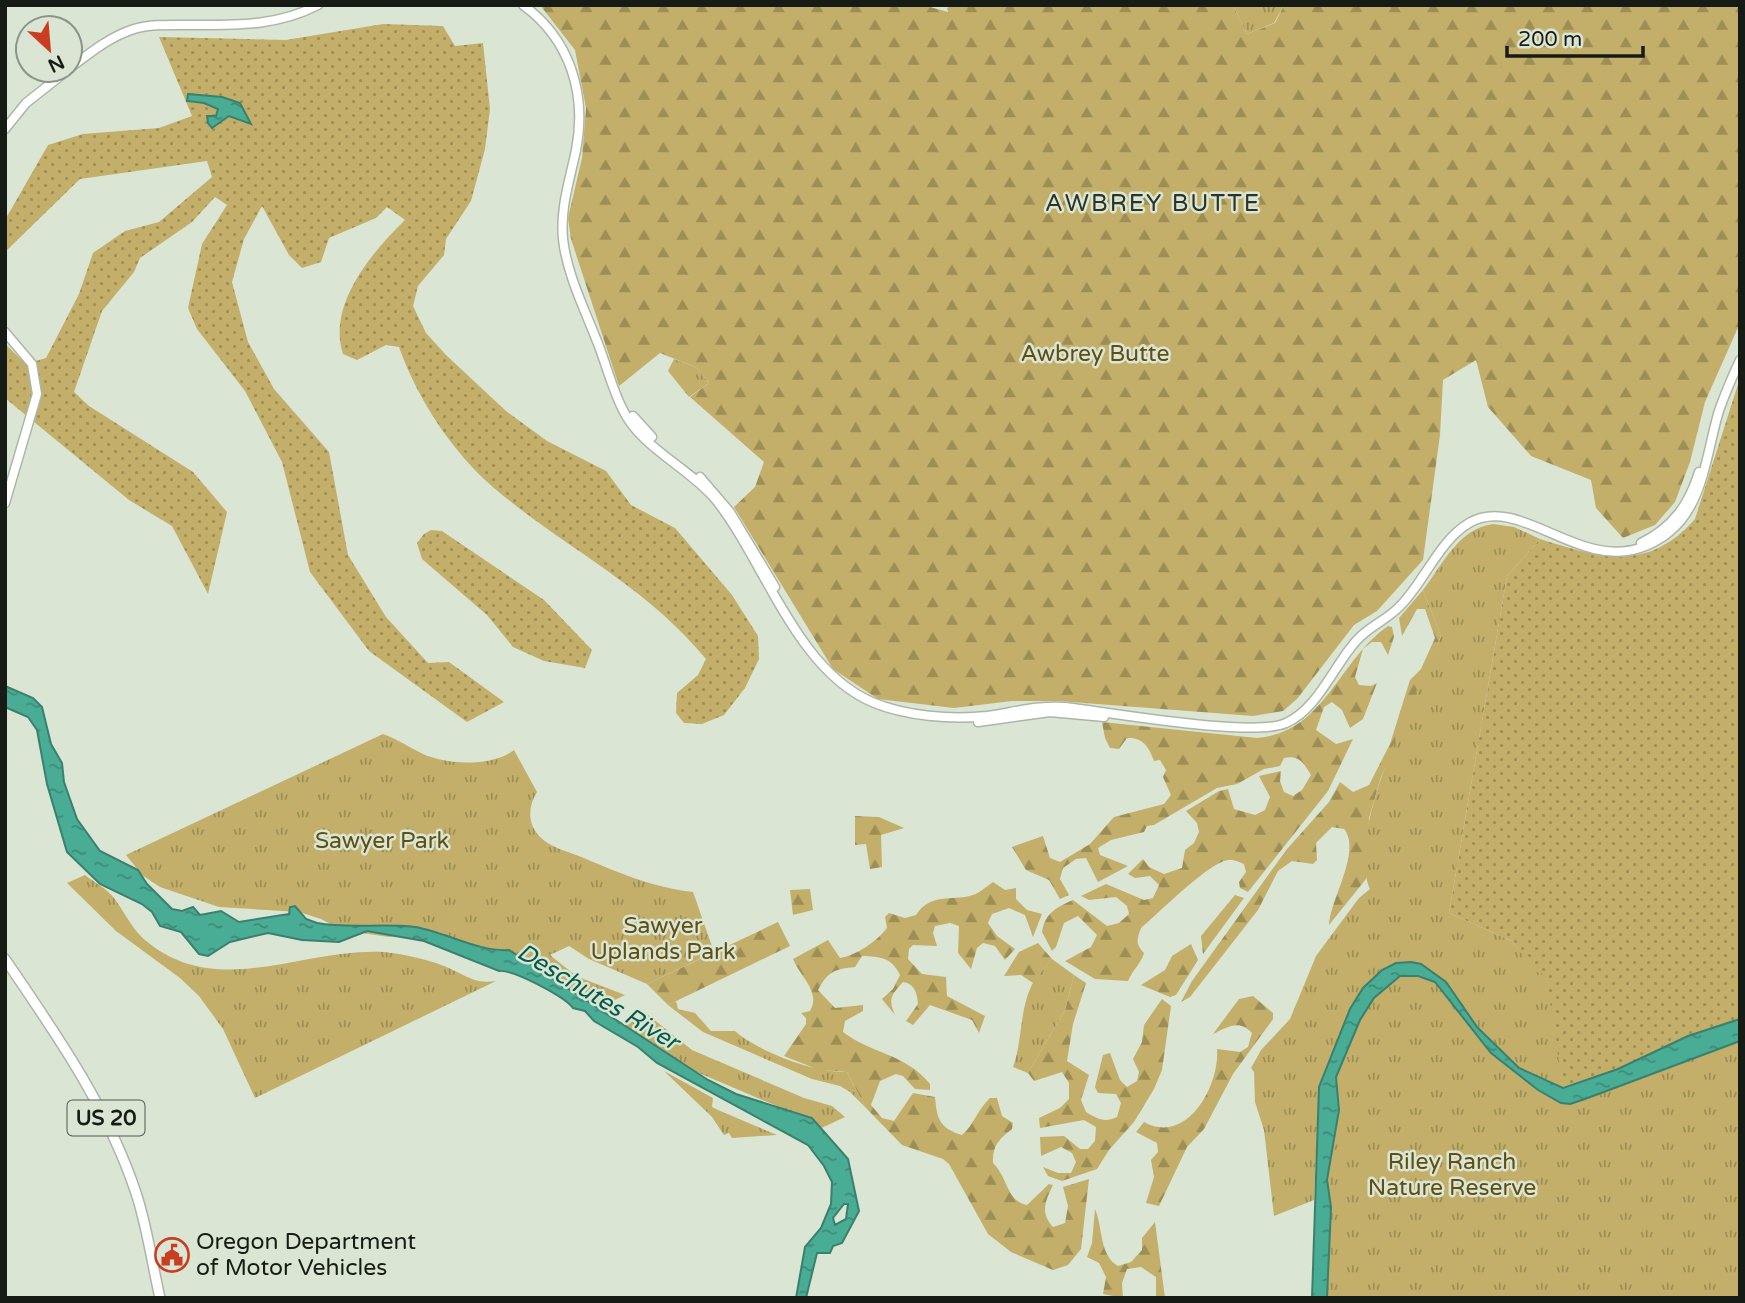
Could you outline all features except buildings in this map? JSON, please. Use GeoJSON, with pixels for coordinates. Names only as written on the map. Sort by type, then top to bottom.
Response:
{"type":"FeatureCollection","features":[{"type":"Feature","properties":{"kind":"main road"},"geometry":{"type":"LineString","coordinates":[[84,58],[109,39],[134,29],[153,25],[264,24],[290,18],[318,5]]}},
{"type":"Feature","properties":{"kind":"main road"},"geometry":{"type":"LineString","coordinates":[[523,5],[554,35],[564,50],[577,85],[580,121],[564,210],[563,239],[571,271],[622,409],[638,432],[716,500],[823,666],[854,692],[887,707],[977,722],[1050,712],[1248,732],[1274,731],[1304,717],[1351,653],[1410,595],[1457,533],[1480,518],[1513,517],[1570,543],[1625,552],[1654,542],[1674,529],[1690,510],[1700,491],[1718,415],[1740,360]]}},
{"type":"Feature","properties":{"kind":"main road"},"geometry":{"type":"LineString","coordinates":[[5,129],[26,103],[50,84]]}},
{"type":"Feature","properties":{"kind":"main road"},"geometry":{"type":"LineString","coordinates":[[5,332],[32,364],[37,394],[5,503]]}},
{"type":"Feature","properties":{"kind":"main road"},"geometry":{"type":"LineString","coordinates":[[1604,550],[1635,545],[1660,533],[1687,503],[1697,481],[1721,392],[1740,350]]}},
{"type":"Feature","properties":{"kind":"main road","name":"US 20"},"geometry":{"type":"LineString","coordinates":[[5,959],[61,1039],[102,1111],[137,1195],[160,1298]]}},
{"type":"Feature","properties":{"kind":"green space","name":"Awbrey Butte"},"geometry":{"type":"Polygon","coordinates":[[[540,5],[923,5],[948,12],[947,8],[953,5],[1233,5],[1247,34],[1275,23],[1284,5],[1740,5],[1740,323],[1705,402],[1690,462],[1675,502],[1655,525],[1623,538],[1596,508],[1591,480],[1531,456],[1488,407],[1476,360],[1443,380],[1440,435],[1423,560],[1377,611],[1354,625],[1297,699],[1283,711],[1253,716],[1058,701],[1012,701],[954,708],[878,699],[833,669],[734,507],[755,487],[764,462],[690,397],[709,383],[695,367],[660,353],[619,386],[571,239],[568,218],[582,158],[586,108],[575,50],[540,5]]]}},
{"type":"Feature","properties":{"kind":"green space"},"geometry":{"type":"Polygon","coordinates":[[[1233,5],[1284,5],[1274,23],[1247,34],[1233,5]]]}},
{"type":"Feature","properties":{"kind":"green space"},"geometry":{"type":"Polygon","coordinates":[[[383,24],[443,26],[455,46],[483,43],[490,109],[485,149],[471,201],[446,239],[444,255],[418,286],[413,306],[426,333],[506,411],[547,441],[606,471],[631,505],[675,528],[732,595],[758,636],[759,659],[745,688],[724,715],[702,724],[684,723],[676,713],[677,693],[698,675],[706,659],[657,609],[521,510],[479,474],[450,441],[426,405],[399,347],[386,345],[357,360],[343,354],[341,317],[347,299],[367,264],[405,220],[387,207],[376,218],[329,238],[321,262],[302,268],[289,255],[262,206],[244,239],[232,282],[248,342],[274,389],[329,452],[348,555],[386,617],[428,663],[449,662],[504,702],[467,722],[369,651],[310,572],[282,462],[245,391],[197,329],[188,308],[202,244],[227,205],[215,197],[192,222],[140,258],[134,272],[102,311],[74,392],[89,406],[193,472],[227,512],[208,594],[172,526],[129,500],[5,398],[5,344],[26,364],[46,358],[79,294],[93,253],[125,231],[159,222],[212,177],[207,161],[80,179],[5,252],[5,220],[48,145],[83,134],[159,128],[192,116],[159,37],[286,40],[383,24]]]}},
{"type":"Feature","properties":{"kind":"green space"},"geometry":{"type":"Polygon","coordinates":[[[674,359],[695,367],[709,383],[689,397],[668,371],[674,359]]]}},
{"type":"Feature","properties":{"kind":"green space"},"geometry":{"type":"Polygon","coordinates":[[[1740,378],[1740,1019],[1688,1036],[1618,1069],[1562,1087],[1534,972],[1512,941],[1449,913],[1507,576],[1540,539],[1583,551],[1622,556],[1659,548],[1677,536],[1695,519],[1740,378]]]}},
{"type":"Feature","properties":{"kind":"green space"},"geometry":{"type":"Polygon","coordinates":[[[1493,524],[1514,527],[1540,539],[1507,576],[1449,913],[1512,941],[1534,971],[1546,975],[1563,1088],[1519,1068],[1477,1027],[1446,982],[1421,964],[1396,963],[1382,970],[1363,988],[1350,1009],[1330,1064],[1324,1072],[1318,1109],[1314,1200],[1274,1216],[1264,1130],[1255,1102],[1254,1072],[1251,1068],[1261,1050],[1290,1019],[1316,956],[1359,898],[1370,889],[1365,864],[1367,834],[1375,799],[1401,725],[1441,636],[1423,590],[1461,540],[1470,532],[1493,524]]]}},
{"type":"Feature","properties":{"kind":"green space"},"geometry":{"type":"Polygon","coordinates":[[[431,530],[442,531],[544,600],[592,650],[585,668],[544,661],[513,647],[487,615],[422,559],[417,543],[431,530]]]}},
{"type":"Feature","properties":{"kind":"green space"},"geometry":{"type":"Polygon","coordinates":[[[1423,590],[1441,636],[1381,777],[1369,818],[1366,879],[1329,925],[1349,850],[1349,838],[1344,829],[1332,827],[1316,843],[1317,860],[1313,864],[1292,861],[1278,871],[1258,910],[1190,997],[1181,1002],[1192,981],[1287,849],[1329,802],[1340,782],[1353,792],[1369,785],[1390,744],[1410,680],[1421,669],[1435,638],[1425,609],[1417,609],[1402,636],[1399,618],[1423,590]]]}},
{"type":"Feature","properties":{"kind":"green space"},"geometry":{"type":"Polygon","coordinates":[[[1388,626],[1392,627],[1394,637],[1388,655],[1381,642],[1372,642],[1364,648],[1388,626]]]}},
{"type":"Feature","properties":{"kind":"green space"},"geometry":{"type":"Polygon","coordinates":[[[1363,650],[1355,677],[1359,685],[1371,686],[1377,683],[1363,719],[1350,728],[1342,710],[1332,702],[1324,707],[1316,730],[1336,744],[1353,739],[1328,791],[1248,892],[1240,888],[1239,882],[1246,872],[1244,864],[1228,860],[1208,870],[1141,928],[1138,941],[1144,953],[1128,981],[1095,979],[1065,961],[1091,947],[1097,935],[1078,916],[1064,923],[1056,947],[1052,951],[1042,932],[1049,915],[1057,908],[1073,900],[1107,926],[1119,923],[1129,914],[1127,906],[1116,897],[1089,900],[1081,896],[1106,884],[1144,900],[1153,898],[1159,885],[1150,876],[1135,878],[1128,874],[1143,859],[1149,867],[1164,874],[1182,868],[1185,850],[1194,843],[1199,832],[1197,823],[1186,811],[1219,791],[1228,789],[1234,809],[1255,815],[1265,810],[1270,797],[1259,776],[1281,771],[1280,781],[1284,792],[1293,796],[1302,790],[1311,775],[1300,761],[1284,758],[1280,766],[1264,769],[1237,784],[1217,788],[1154,825],[1147,826],[1144,832],[1111,840],[1098,848],[1100,855],[1128,866],[1098,882],[1086,858],[1076,859],[1063,868],[1060,879],[1069,895],[1060,899],[1049,880],[1026,870],[1012,847],[1043,836],[1050,858],[1060,862],[1090,844],[1114,817],[1164,804],[1171,795],[1163,777],[1166,770],[1160,760],[1154,761],[1147,747],[1137,739],[1127,738],[1119,749],[1110,748],[1102,722],[1257,738],[1280,733],[1299,723],[1315,709],[1363,650]]]}},
{"type":"Feature","properties":{"kind":"green space","name":"Sawyer Park"},"geometry":{"type":"Polygon","coordinates":[[[383,734],[433,758],[457,762],[482,762],[505,756],[514,750],[537,792],[530,815],[540,837],[558,848],[634,878],[693,892],[714,952],[647,984],[589,959],[569,946],[550,955],[576,976],[625,995],[592,1011],[576,994],[549,977],[439,932],[389,937],[342,930],[299,912],[219,907],[160,887],[142,875],[126,855],[383,734]]]}},
{"type":"Feature","properties":{"kind":"green space"},"geometry":{"type":"Polygon","coordinates":[[[855,816],[879,817],[904,828],[881,835],[882,867],[870,869],[866,844],[855,845],[855,816]]]}},
{"type":"Feature","properties":{"kind":"green space"},"geometry":{"type":"Polygon","coordinates":[[[85,875],[111,895],[134,928],[150,944],[177,960],[205,968],[264,967],[354,952],[384,952],[435,963],[477,981],[496,981],[255,1098],[223,1029],[199,996],[180,978],[116,931],[67,883],[85,875]]]}},
{"type":"Feature","properties":{"kind":"green space"},"geometry":{"type":"Polygon","coordinates":[[[993,882],[1005,890],[1016,888],[1016,899],[1027,910],[1042,914],[1033,937],[1025,915],[1009,908],[992,914],[988,923],[997,936],[1015,949],[1005,960],[995,946],[983,943],[977,948],[971,969],[958,953],[959,926],[950,923],[935,926],[933,933],[937,946],[913,945],[909,949],[908,959],[922,974],[946,977],[947,996],[985,1016],[979,1033],[972,1020],[930,1005],[913,1025],[906,1021],[918,1004],[915,990],[903,982],[892,997],[895,1015],[882,999],[893,989],[900,975],[889,961],[880,958],[862,956],[855,967],[837,970],[829,975],[818,990],[835,1008],[863,1005],[863,1011],[845,1021],[843,1032],[910,1066],[930,1084],[930,1090],[915,1089],[903,1076],[896,1074],[880,1081],[871,1105],[882,1118],[894,1121],[913,1093],[935,1097],[940,1121],[948,1129],[962,1135],[990,1098],[997,1098],[1002,1116],[1013,1123],[1012,1129],[995,1147],[993,1163],[1011,1194],[1020,1203],[1027,1205],[1049,1184],[1053,1185],[1045,1212],[1053,1227],[1065,1223],[1068,1206],[1063,1187],[1089,1179],[1081,1249],[1068,1265],[1053,1270],[1011,1252],[988,1234],[949,1164],[943,1159],[902,1145],[865,1107],[847,1072],[819,1070],[784,1056],[806,1024],[806,1018],[801,1013],[810,1011],[813,1004],[812,991],[793,959],[828,940],[840,958],[853,954],[883,933],[887,928],[885,917],[889,913],[905,918],[916,915],[935,900],[973,895],[993,882]]]}},
{"type":"Feature","properties":{"kind":"green space"},"geometry":{"type":"Polygon","coordinates":[[[810,889],[813,910],[793,915],[790,890],[810,889]]]}},
{"type":"Feature","properties":{"kind":"green space"},"geometry":{"type":"Polygon","coordinates":[[[1235,895],[1244,898],[1203,954],[1201,936],[1235,895]]]}},
{"type":"Feature","properties":{"kind":"green space"},"geometry":{"type":"Polygon","coordinates":[[[778,922],[790,946],[668,1005],[647,984],[778,922]]]}},
{"type":"Feature","properties":{"kind":"green space"},"geometry":{"type":"Polygon","coordinates":[[[1038,943],[1052,959],[1033,983],[1021,975],[1004,976],[1019,952],[1038,943]]]}},
{"type":"Feature","properties":{"kind":"green space"},"geometry":{"type":"Polygon","coordinates":[[[1191,944],[1198,960],[1176,995],[1170,997],[1141,985],[1165,970],[1172,956],[1191,944]]]}},
{"type":"Feature","properties":{"kind":"green space"},"geometry":{"type":"Polygon","coordinates":[[[1052,959],[1074,975],[1065,1010],[1028,1073],[1013,1067],[1023,1013],[1034,981],[1052,959]]]}},
{"type":"Feature","properties":{"kind":"green space","name":"Riley Ranch Nature Reserve"},"geometry":{"type":"Polygon","coordinates":[[[1408,974],[1435,982],[1491,1053],[1537,1090],[1561,1103],[1585,1099],[1740,1041],[1740,1298],[1327,1298],[1331,1207],[1327,1180],[1339,1110],[1336,1077],[1360,1020],[1374,998],[1401,976],[1408,974]]]}},
{"type":"Feature","properties":{"kind":"green space"},"geometry":{"type":"Polygon","coordinates":[[[1074,975],[1086,983],[1073,1024],[1067,1061],[1089,1075],[1081,1100],[1086,1112],[1094,1117],[1108,1120],[1117,1117],[1121,1103],[1116,1094],[1098,1093],[1095,1087],[1103,1055],[1110,1053],[1120,1080],[1127,1087],[1137,1081],[1139,1072],[1133,1059],[1142,1042],[1144,1025],[1162,999],[1171,1006],[1162,1070],[1134,1122],[1109,1150],[1097,1169],[1062,1181],[1048,1176],[1043,1167],[1058,1173],[1071,1173],[1076,1162],[1072,1153],[1061,1147],[1041,1156],[1040,1137],[1064,1136],[1080,1149],[1088,1149],[1095,1141],[1096,1127],[1084,1120],[1040,1128],[1039,1118],[1060,1108],[1069,1099],[1069,1083],[1062,1072],[1034,1081],[1028,1073],[1065,1010],[1074,975]]]}},
{"type":"Feature","properties":{"kind":"green space"},"geometry":{"type":"Polygon","coordinates":[[[1253,996],[1273,1013],[1273,1019],[1233,1074],[1204,1129],[1187,1147],[1159,1206],[1146,1203],[1154,1177],[1151,1160],[1158,1152],[1157,1143],[1136,1132],[1144,1122],[1160,1127],[1174,1126],[1187,1119],[1198,1108],[1213,1079],[1217,1049],[1240,1052],[1248,1047],[1252,1033],[1238,1025],[1213,1034],[1239,999],[1253,996]]]}},
{"type":"Feature","properties":{"kind":"green space"},"geometry":{"type":"Polygon","coordinates":[[[676,1001],[678,1009],[695,1013],[711,1031],[735,1031],[745,1039],[788,1060],[819,1069],[847,1072],[865,1107],[840,1086],[812,1079],[703,1032],[668,1005],[676,1001]]]}},
{"type":"Feature","properties":{"kind":"green space"},"geometry":{"type":"Polygon","coordinates":[[[647,1014],[692,1050],[804,1098],[832,1106],[845,1117],[815,1131],[786,1110],[678,1064],[620,1027],[647,1014]]]}},
{"type":"Feature","properties":{"kind":"green space"},"geometry":{"type":"Polygon","coordinates":[[[664,1071],[713,1098],[712,1107],[777,1135],[732,1138],[729,1133],[724,1135],[712,1117],[664,1071]]]}},
{"type":"Feature","properties":{"kind":"green space"},"geometry":{"type":"Polygon","coordinates":[[[1095,1209],[1104,1248],[1118,1266],[1131,1262],[1142,1250],[1142,1238],[1155,1222],[1165,1298],[1156,1298],[1156,1277],[1141,1267],[1127,1269],[1122,1283],[1123,1298],[1103,1294],[1106,1277],[1099,1263],[1087,1257],[1092,1243],[1095,1209]]]}},
{"type":"Feature","properties":{"kind":"water"},"geometry":{"type":"Polygon","coordinates":[[[188,94],[222,97],[240,103],[251,124],[229,116],[212,128],[207,116],[216,116],[218,109],[204,103],[187,101],[188,94]]]}},
{"type":"Feature","properties":{"kind":"water"},"geometry":{"type":"Polygon","coordinates":[[[5,686],[33,698],[42,707],[51,744],[62,763],[64,782],[77,819],[100,851],[138,870],[147,884],[172,909],[182,911],[193,907],[200,915],[221,911],[239,922],[289,914],[290,907],[295,906],[306,919],[317,923],[415,927],[486,948],[509,950],[708,1080],[736,1094],[812,1118],[848,1159],[859,1211],[842,1243],[833,1246],[830,1253],[817,1253],[806,1298],[796,1298],[805,1247],[821,1228],[831,1204],[832,1182],[808,1145],[657,1063],[638,1047],[594,1021],[585,1011],[573,1008],[538,985],[424,941],[367,931],[339,942],[302,940],[268,933],[230,942],[208,956],[199,954],[181,932],[160,926],[152,912],[142,904],[100,884],[67,852],[47,784],[37,730],[28,717],[5,707],[5,686]],[[844,1204],[833,1218],[835,1225],[846,1219],[848,1204],[844,1204]]]}},
{"type":"Feature","properties":{"kind":"water"},"geometry":{"type":"Polygon","coordinates":[[[1396,963],[1421,964],[1446,982],[1477,1027],[1519,1068],[1563,1088],[1618,1069],[1688,1036],[1740,1019],[1740,1041],[1585,1099],[1570,1104],[1561,1103],[1538,1090],[1491,1053],[1435,982],[1418,976],[1400,976],[1374,998],[1360,1020],[1336,1077],[1339,1110],[1327,1180],[1331,1207],[1327,1298],[1312,1298],[1319,1087],[1350,1009],[1363,988],[1382,970],[1396,963]]]}},
{"type":"Feature","properties":{"kind":"place","name":"Oregon Department of Motor Vehicles"},"geometry":{"type":"Point","coordinates":[172,1255]}},
{"type":"Feature","properties":{"kind":"district","name":"AWBREY BUTTE"},"geometry":{"type":"Point","coordinates":[1153,203]}},
{"type":"Feature","properties":{"kind":"park label","name":"Sawyer Uplands Park"},"geometry":{"type":"Point","coordinates":[663,939]}},
{"type":"Feature","properties":{"kind":"water label","name":"Deschutes River"},"geometry":{"type":"Point","coordinates":[598,997]}}]}
